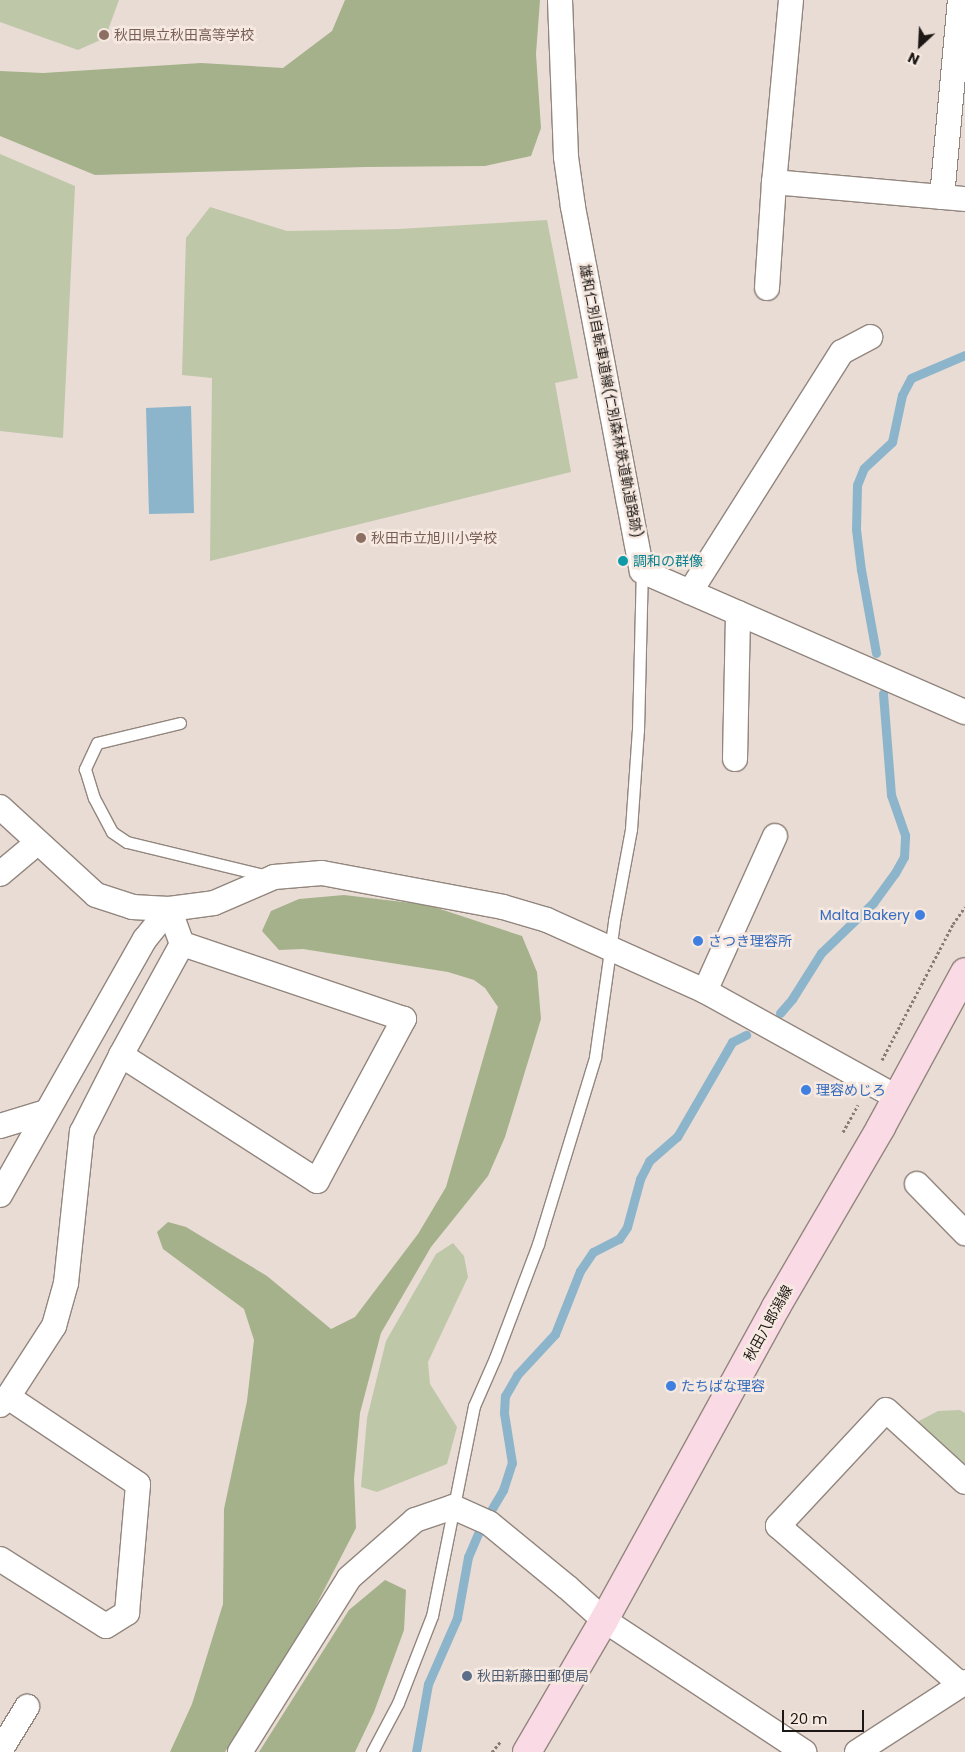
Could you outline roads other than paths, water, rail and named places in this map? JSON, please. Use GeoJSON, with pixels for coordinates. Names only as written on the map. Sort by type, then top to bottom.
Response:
{"type":"FeatureCollection","features":[{"type":"Feature","properties":{"kind":"main road","name":"秋田八郎潟線"},"geometry":{"type":"LineString","coordinates":[[531,1751],[766,1324],[965,972]]}},
{"type":"Feature","properties":{"kind":"street","name":"雄和仁別自転車道線(仁別森林鉄道軌道路跡)"},"geometry":{"type":"LineString","coordinates":[[560,0],[566,156],[573,207],[642,571]]}},
{"type":"Feature","properties":{"kind":"street"},"geometry":{"type":"LineString","coordinates":[[767,288],[774,182],[791,0]]}},
{"type":"Feature","properties":{"kind":"street"},"geometry":{"type":"LineString","coordinates":[[942,196],[960,0]]}},
{"type":"Feature","properties":{"kind":"street"},"geometry":{"type":"LineString","coordinates":[[774,182],[965,199]]}},
{"type":"Feature","properties":{"kind":"street"},"geometry":{"type":"LineString","coordinates":[[690,592],[842,352],[870,337]]}},
{"type":"Feature","properties":{"kind":"street"},"geometry":{"type":"LineString","coordinates":[[642,571],[965,712]]}},
{"type":"Feature","properties":{"kind":"street"},"geometry":{"type":"LineString","coordinates":[[735,759],[738,613]]}},
{"type":"Feature","properties":{"kind":"street"},"geometry":{"type":"LineString","coordinates":[[0,807],[37,843],[96,895],[132,907],[169,908],[214,903],[274,877],[322,874],[502,907],[547,920],[705,991],[896,1097]]}},
{"type":"Feature","properties":{"kind":"street"},"geometry":{"type":"LineString","coordinates":[[705,991],[775,836]]}},
{"type":"Feature","properties":{"kind":"street"},"geometry":{"type":"LineString","coordinates":[[0,874],[37,843]]}},
{"type":"Feature","properties":{"kind":"street"},"geometry":{"type":"LineString","coordinates":[[0,1559],[106,1626],[127,1614],[138,1484],[4,1401],[54,1326],[66,1283],[82,1132],[121,1055],[182,944],[169,908]]}},
{"type":"Feature","properties":{"kind":"street"},"geometry":{"type":"LineString","coordinates":[[0,1195],[145,939],[169,908]]}},
{"type":"Feature","properties":{"kind":"street"},"geometry":{"type":"LineString","coordinates":[[121,1055],[317,1182],[404,1019],[182,944]]}},
{"type":"Feature","properties":{"kind":"street"},"geometry":{"type":"LineString","coordinates":[[0,1126],[46,1112]]}},
{"type":"Feature","properties":{"kind":"street"},"geometry":{"type":"LineString","coordinates":[[917,1184],[965,1234]]}},
{"type":"Feature","properties":{"kind":"street"},"geometry":{"type":"LineString","coordinates":[[857,1752],[963,1683],[778,1526],[886,1410],[965,1482]]}},
{"type":"Feature","properties":{"kind":"street"},"geometry":{"type":"LineString","coordinates":[[240,1752],[349,1578],[415,1520],[453,1507],[483,1520],[604,1620],[804,1752]]}},
{"type":"Feature","properties":{"kind":"street"},"geometry":{"type":"LineString","coordinates":[[0,1751],[28,1707]]}},
{"type":"Feature","properties":{"kind":"lane","name":"雄和仁別自転車道線(仁別森林鉄道軌道路跡)"},"geometry":{"type":"LineString","coordinates":[[372,1752],[398,1703],[432,1616],[474,1406],[495,1358],[538,1244],[595,1057],[631,829],[638,730],[642,571]]}},
{"type":"Feature","properties":{"kind":"lane"},"geometry":{"type":"LineString","coordinates":[[180,723],[97,743],[85,769],[94,798],[112,832],[127,842],[274,877]]}},
{"type":"Feature","properties":{"kind":"water"},"geometry":{"type":"Polygon","coordinates":[[[191,406],[194,513],[149,514],[146,408],[191,406]]]}},
{"type":"Feature","properties":{"kind":"waterway"},"geometry":{"type":"LineString","coordinates":[[876,653],[861,570],[856,529],[857,485],[864,468],[892,442],[902,395],[911,378],[965,355]]}},
{"type":"Feature","properties":{"kind":"waterway"},"geometry":{"type":"LineString","coordinates":[[780,1013],[792,999],[821,953],[873,903],[904,857],[905,835],[891,795],[883,693]]}},
{"type":"Feature","properties":{"kind":"waterway"},"geometry":{"type":"LineString","coordinates":[[416,1752],[428,1684],[457,1618],[468,1557],[480,1529],[503,1490],[512,1463],[504,1413],[505,1396],[517,1375],[555,1334],[580,1271],[593,1252],[619,1239],[627,1227],[640,1179],[649,1161],[677,1137],[732,1042],[746,1035]]}},
{"type":"Feature","properties":{"kind":"place","name":"秋田県立秋田高等学校"},"geometry":{"type":"Point","coordinates":[104,35]}},
{"type":"Feature","properties":{"kind":"place","name":"秋田市立旭川小学校"},"geometry":{"type":"Point","coordinates":[361,538]}},
{"type":"Feature","properties":{"kind":"place","name":"調和の群像"},"geometry":{"type":"Point","coordinates":[623,561]}},
{"type":"Feature","properties":{"kind":"place","name":"Malta Bakery"},"geometry":{"type":"Point","coordinates":[920,915]}},
{"type":"Feature","properties":{"kind":"place","name":"さつき理容所"},"geometry":{"type":"Point","coordinates":[698,941]}},
{"type":"Feature","properties":{"kind":"place","name":"理容めじろ"},"geometry":{"type":"Point","coordinates":[806,1090]}},
{"type":"Feature","properties":{"kind":"place","name":"たちばな理容"},"geometry":{"type":"Point","coordinates":[671,1386]}},
{"type":"Feature","properties":{"kind":"place","name":"秋田新藤田郵便局"},"geometry":{"type":"Point","coordinates":[467,1676]}}]}
